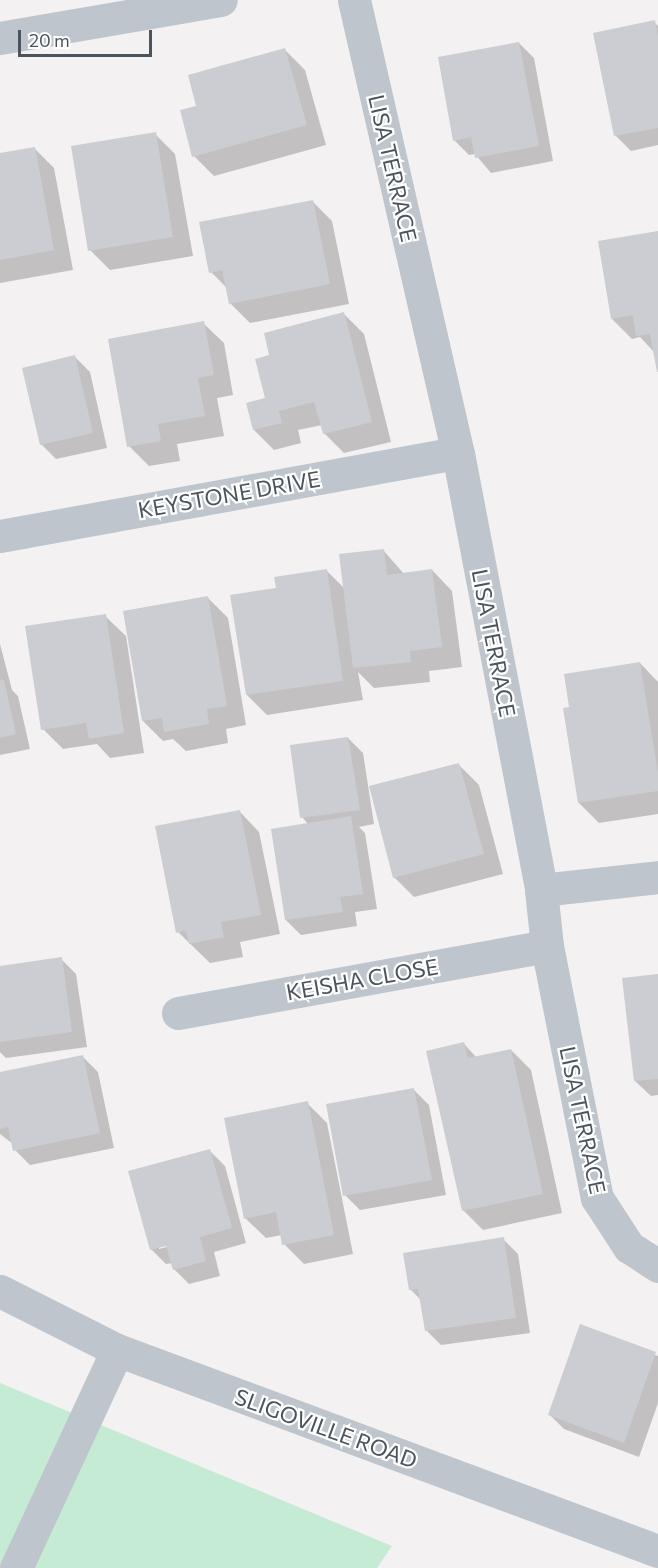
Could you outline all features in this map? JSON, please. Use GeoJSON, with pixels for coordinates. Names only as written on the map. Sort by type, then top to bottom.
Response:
{"type":"FeatureCollection","features":[{"type":"Feature","properties":{"kind":"street"},"geometry":{"type":"LineString","coordinates":[[0,38],[221,0]]}},
{"type":"Feature","properties":{"kind":"street","name":"LISA TERRACE"},"geometry":{"type":"LineString","coordinates":[[354,0],[458,453],[541,890],[547,946],[597,1198],[629,1246],[658,1266]]}},
{"type":"Feature","properties":{"kind":"street","name":"KEYSTONE DRIVE"},"geometry":{"type":"LineString","coordinates":[[0,536],[458,453]]}},
{"type":"Feature","properties":{"kind":"street"},"geometry":{"type":"LineString","coordinates":[[541,890],[658,877]]}},
{"type":"Feature","properties":{"kind":"street","name":"KEISHA CLOSE"},"geometry":{"type":"LineString","coordinates":[[178,1013],[547,946]]}},
{"type":"Feature","properties":{"kind":"street","name":"SLIGOVILLE ROAD"},"geometry":{"type":"LineString","coordinates":[[0,1291],[117,1350],[658,1551]]}},
{"type":"Feature","properties":{"kind":"street"},"geometry":{"type":"LineString","coordinates":[[16,1568],[117,1350]]}},
{"type":"Feature","properties":{"kind":"green space"},"geometry":{"type":"Polygon","coordinates":[[[0,1383],[392,1546],[377,1568],[0,1568],[0,1383]]]}},
{"type":"Feature","properties":{"kind":"building"},"geometry":{"type":"Polygon","coordinates":[[[655,20],[658,37],[658,128],[614,136],[593,33],[655,20]]]}},
{"type":"Feature","properties":{"kind":"building"},"geometry":{"type":"Polygon","coordinates":[[[519,42],[539,146],[475,158],[471,137],[453,141],[438,57],[519,42]]]}},
{"type":"Feature","properties":{"kind":"building"},"geometry":{"type":"Polygon","coordinates":[[[285,48],[307,125],[192,157],[180,110],[196,106],[188,75],[285,48]]]}},
{"type":"Feature","properties":{"kind":"building"},"geometry":{"type":"Polygon","coordinates":[[[156,132],[173,237],[88,251],[71,146],[156,132]]]}},
{"type":"Feature","properties":{"kind":"building"},"geometry":{"type":"Polygon","coordinates":[[[35,147],[54,250],[0,260],[0,153],[35,147]]]}},
{"type":"Feature","properties":{"kind":"building"},"geometry":{"type":"Polygon","coordinates":[[[313,200],[330,284],[229,304],[222,270],[209,273],[199,222],[313,200]]]}},
{"type":"Feature","properties":{"kind":"building"},"geometry":{"type":"Polygon","coordinates":[[[658,231],[657,372],[650,334],[636,336],[633,315],[611,319],[598,241],[658,231]]]}},
{"type":"Feature","properties":{"kind":"building"},"geometry":{"type":"Polygon","coordinates":[[[344,312],[372,422],[323,434],[314,402],[279,411],[282,423],[253,430],[246,403],[265,398],[255,359],[269,355],[264,333],[344,312]]]}},
{"type":"Feature","properties":{"kind":"building"},"geometry":{"type":"Polygon","coordinates":[[[204,321],[214,375],[198,378],[205,416],[158,424],[161,441],[127,447],[108,339],[204,321]]]}},
{"type":"Feature","properties":{"kind":"building"},"geometry":{"type":"Polygon","coordinates":[[[75,355],[93,433],[40,445],[22,368],[75,355]]]}},
{"type":"Feature","properties":{"kind":"building"},"geometry":{"type":"Polygon","coordinates":[[[384,549],[387,575],[432,569],[442,647],[410,651],[411,662],[353,668],[339,554],[384,549]]]}},
{"type":"Feature","properties":{"kind":"building"},"geometry":{"type":"Polygon","coordinates":[[[327,569],[343,681],[246,695],[230,595],[276,588],[274,577],[327,569]]]}},
{"type":"Feature","properties":{"kind":"building"},"geometry":{"type":"Polygon","coordinates":[[[208,596],[227,706],[207,709],[209,724],[164,732],[162,718],[142,721],[123,611],[208,596]]]}},
{"type":"Feature","properties":{"kind":"building"},"geometry":{"type":"Polygon","coordinates":[[[106,614],[124,733],[89,739],[86,723],[41,730],[25,626],[106,614]]]}},
{"type":"Feature","properties":{"kind":"building"},"geometry":{"type":"Polygon","coordinates":[[[640,662],[658,773],[658,791],[578,803],[563,708],[569,707],[564,674],[640,662]]]}},
{"type":"Feature","properties":{"kind":"building"},"geometry":{"type":"Polygon","coordinates":[[[0,680],[4,680],[16,734],[0,738],[0,680]]]}},
{"type":"Feature","properties":{"kind":"building"},"geometry":{"type":"Polygon","coordinates":[[[348,737],[360,810],[300,818],[290,745],[348,737]]]}},
{"type":"Feature","properties":{"kind":"building"},"geometry":{"type":"Polygon","coordinates":[[[459,763],[484,854],[393,878],[369,786],[459,763]]]}},
{"type":"Feature","properties":{"kind":"building"},"geometry":{"type":"Polygon","coordinates":[[[240,810],[261,915],[221,922],[224,937],[189,944],[186,931],[176,933],[155,826],[240,810]]]}},
{"type":"Feature","properties":{"kind":"building"},"geometry":{"type":"Polygon","coordinates":[[[351,816],[363,894],[340,897],[343,912],[285,920],[271,829],[351,816]]]}},
{"type":"Feature","properties":{"kind":"building"},"geometry":{"type":"Polygon","coordinates":[[[62,957],[72,1032],[0,1042],[0,966],[62,957]]]}},
{"type":"Feature","properties":{"kind":"building"},"geometry":{"type":"Polygon","coordinates":[[[658,974],[658,1079],[634,1081],[622,978],[658,974]]]}},
{"type":"Feature","properties":{"kind":"building"},"geometry":{"type":"Polygon","coordinates":[[[464,1042],[468,1058],[511,1049],[543,1194],[462,1211],[426,1051],[464,1042]]]}},
{"type":"Feature","properties":{"kind":"building"},"geometry":{"type":"Polygon","coordinates":[[[83,1055],[100,1133],[13,1151],[8,1127],[0,1129],[0,1072],[83,1055]]]}},
{"type":"Feature","properties":{"kind":"building"},"geometry":{"type":"Polygon","coordinates":[[[414,1088],[432,1180],[343,1196],[326,1104],[414,1088]]]}},
{"type":"Feature","properties":{"kind":"building"},"geometry":{"type":"Polygon","coordinates":[[[308,1101],[334,1235],[282,1245],[276,1212],[244,1219],[224,1118],[308,1101]]]}},
{"type":"Feature","properties":{"kind":"building"},"geometry":{"type":"Polygon","coordinates":[[[210,1149],[232,1228],[200,1237],[206,1261],[173,1270],[166,1246],[150,1250],[128,1171],[210,1149]]]}},
{"type":"Feature","properties":{"kind":"building"},"geometry":{"type":"Polygon","coordinates":[[[504,1237],[516,1318],[425,1331],[418,1289],[409,1290],[403,1253],[504,1237]]]}},
{"type":"Feature","properties":{"kind":"building"},"geometry":{"type":"Polygon","coordinates":[[[580,1324],[656,1352],[624,1443],[548,1415],[580,1324]]]}}]}
